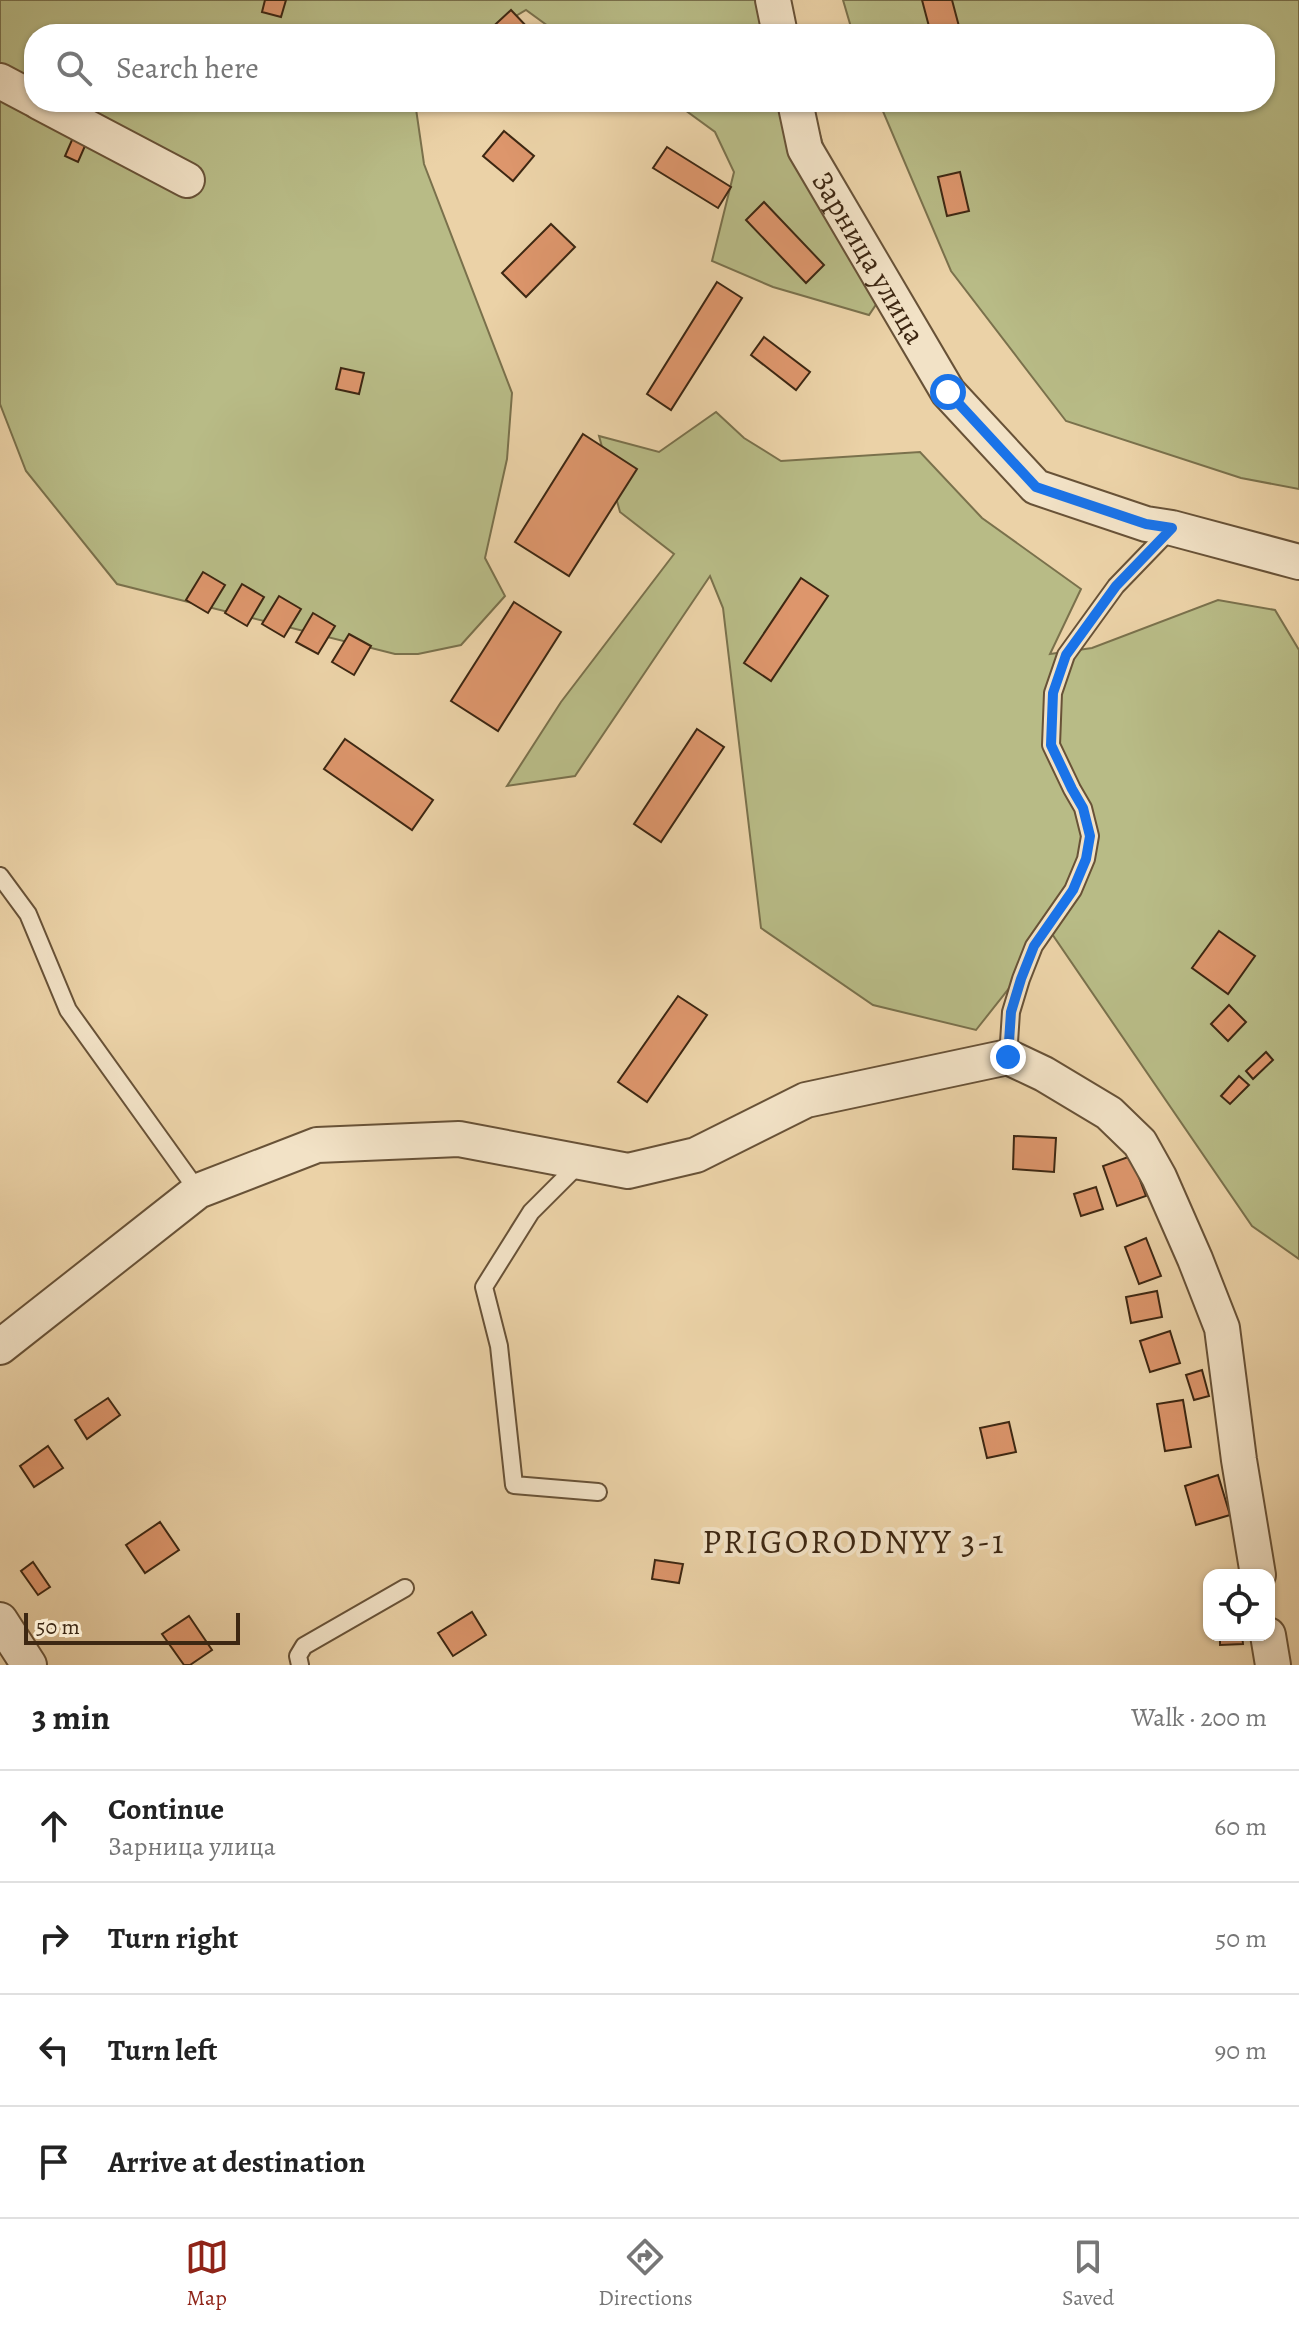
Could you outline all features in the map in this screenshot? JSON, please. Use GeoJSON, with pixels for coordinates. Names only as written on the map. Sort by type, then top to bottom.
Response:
{"type":"FeatureCollection","features":[{"type":"Feature","properties":{"kind":"street"},"geometry":{"type":"LineString","coordinates":[[773,0],[778,24]]}},
{"type":"Feature","properties":{"kind":"street"},"geometry":{"type":"LineString","coordinates":[[0,81],[24,94]]}},
{"type":"Feature","properties":{"kind":"street"},"geometry":{"type":"LineString","coordinates":[[58,112],[187,180]]}},
{"type":"Feature","properties":{"kind":"street","name":"Зарница улица"},"geometry":{"type":"LineString","coordinates":[[797,112],[805,149],[948,392],[1036,487],[1146,524],[1299,562]]}},
{"type":"Feature","properties":{"kind":"street"},"geometry":{"type":"LineString","coordinates":[[0,1347],[198,1191],[317,1145],[459,1139],[628,1171],[696,1155],[806,1100],[1008,1057],[1044,1074],[1109,1113],[1140,1143],[1159,1177],[1222,1328],[1257,1569]]}},
{"type":"Feature","properties":{"kind":"street"},"geometry":{"type":"LineString","coordinates":[[0,1620],[29,1665]]}},
{"type":"Feature","properties":{"kind":"street"},"geometry":{"type":"LineString","coordinates":[[1269,1641],[1273,1665]]}},
{"type":"Feature","properties":{"kind":"lane"},"geometry":{"type":"LineString","coordinates":[[1008,1057],[1011,1012],[1021,979],[1034,946],[1073,890],[1086,859],[1090,836],[1083,808],[1051,745],[1053,693],[1066,655],[1116,586],[1172,528]]}},
{"type":"Feature","properties":{"kind":"lane"},"geometry":{"type":"LineString","coordinates":[[0,876],[28,914],[68,1010],[198,1191]]}},
{"type":"Feature","properties":{"kind":"lane"},"geometry":{"type":"LineString","coordinates":[[581,1162],[531,1212],[484,1287],[499,1346],[514,1485],[598,1492]]}},
{"type":"Feature","properties":{"kind":"lane"},"geometry":{"type":"LineString","coordinates":[[300,1665],[298,1656],[304,1646],[405,1588]]}},
{"type":"Feature","properties":{"kind":"green space"},"geometry":{"type":"Polygon","coordinates":[[[0,0],[771,0],[783,24],[545,24],[526,10],[502,24],[24,24],[24,112],[416,112],[424,164],[512,393],[507,459],[485,558],[505,596],[461,645],[418,654],[395,654],[117,584],[26,471],[0,404],[0,0]]]}},
{"type":"Feature","properties":{"kind":"green space"},"geometry":{"type":"Polygon","coordinates":[[[843,0],[1299,0],[1299,489],[1241,478],[1066,421],[951,271],[883,112],[1275,112],[1275,24],[850,24],[843,0]]]}},
{"type":"Feature","properties":{"kind":"green space"},"geometry":{"type":"Polygon","coordinates":[[[688,112],[813,112],[877,303],[869,315],[773,287],[712,261],[734,172],[715,132],[688,112]]]}},
{"type":"Feature","properties":{"kind":"green space"},"geometry":{"type":"Polygon","coordinates":[[[716,412],[744,438],[781,461],[920,452],[982,518],[1081,589],[1050,654],[1092,648],[1218,600],[1275,610],[1299,650],[1299,1259],[1252,1226],[1052,934],[976,1030],[873,1005],[761,928],[723,608],[710,576],[575,776],[507,786],[561,702],[674,554],[620,512],[599,436],[659,452],[716,412]]]}},
{"type":"Feature","properties":{"kind":"building"},"geometry":{"type":"Polygon","coordinates":[[[265,0],[286,0],[281,17],[262,12],[265,0]]]}},
{"type":"Feature","properties":{"kind":"building"},"geometry":{"type":"Polygon","coordinates":[[[922,0],[952,0],[958,24],[928,24],[922,0]]]}},
{"type":"Feature","properties":{"kind":"building"},"geometry":{"type":"Polygon","coordinates":[[[511,10],[524,24],[496,24],[511,10]]]}},
{"type":"Feature","properties":{"kind":"building"},"geometry":{"type":"Polygon","coordinates":[[[504,131],[534,156],[513,181],[483,156],[504,131]]]}},
{"type":"Feature","properties":{"kind":"building"},"geometry":{"type":"Polygon","coordinates":[[[75,133],[88,139],[78,162],[65,156],[75,133]]]}},
{"type":"Feature","properties":{"kind":"building"},"geometry":{"type":"Polygon","coordinates":[[[667,147],[731,187],[718,208],[653,168],[667,147]]]}},
{"type":"Feature","properties":{"kind":"building"},"geometry":{"type":"Polygon","coordinates":[[[960,172],[969,211],[947,216],[938,177],[960,172]]]}},
{"type":"Feature","properties":{"kind":"building"},"geometry":{"type":"Polygon","coordinates":[[[764,202],[824,265],[806,283],[746,220],[764,202]]]}},
{"type":"Feature","properties":{"kind":"building"},"geometry":{"type":"Polygon","coordinates":[[[551,224],[575,247],[526,297],[502,273],[551,224]]]}},
{"type":"Feature","properties":{"kind":"building"},"geometry":{"type":"Polygon","coordinates":[[[717,282],[742,298],[671,410],[647,394],[717,282]]]}},
{"type":"Feature","properties":{"kind":"building"},"geometry":{"type":"Polygon","coordinates":[[[764,337],[810,372],[796,390],[751,355],[764,337]]]}},
{"type":"Feature","properties":{"kind":"building"},"geometry":{"type":"Polygon","coordinates":[[[341,368],[364,373],[359,394],[336,389],[341,368]]]}},
{"type":"Feature","properties":{"kind":"building"},"geometry":{"type":"Polygon","coordinates":[[[583,434],[637,469],[569,576],[515,542],[583,434]]]}},
{"type":"Feature","properties":{"kind":"building"},"geometry":{"type":"Polygon","coordinates":[[[203,572],[225,585],[208,613],[186,600],[203,572]]]}},
{"type":"Feature","properties":{"kind":"building"},"geometry":{"type":"Polygon","coordinates":[[[801,578],[828,596],[771,681],[744,663],[801,578]]]}},
{"type":"Feature","properties":{"kind":"building"},"geometry":{"type":"Polygon","coordinates":[[[242,584],[264,597],[247,626],[225,613],[242,584]]]}},
{"type":"Feature","properties":{"kind":"building"},"geometry":{"type":"Polygon","coordinates":[[[279,596],[301,609],[284,637],[262,624],[279,596]]]}},
{"type":"Feature","properties":{"kind":"building"},"geometry":{"type":"Polygon","coordinates":[[[514,602],[561,632],[498,731],[451,701],[514,602]]]}},
{"type":"Feature","properties":{"kind":"building"},"geometry":{"type":"Polygon","coordinates":[[[313,613],[335,626],[318,654],[296,642],[313,613]]]}},
{"type":"Feature","properties":{"kind":"building"},"geometry":{"type":"Polygon","coordinates":[[[349,634],[371,646],[354,675],[332,662],[349,634]]]}},
{"type":"Feature","properties":{"kind":"building"},"geometry":{"type":"Polygon","coordinates":[[[697,729],[724,747],[661,842],[634,824],[697,729]]]}},
{"type":"Feature","properties":{"kind":"building"},"geometry":{"type":"Polygon","coordinates":[[[345,739],[433,800],[412,830],[324,769],[345,739]]]}},
{"type":"Feature","properties":{"kind":"building"},"geometry":{"type":"Polygon","coordinates":[[[1219,931],[1255,956],[1228,994],[1192,968],[1219,931]]]}},
{"type":"Feature","properties":{"kind":"building"},"geometry":{"type":"Polygon","coordinates":[[[678,996],[707,1015],[647,1102],[618,1082],[678,996]]]}},
{"type":"Feature","properties":{"kind":"building"},"geometry":{"type":"Polygon","coordinates":[[[1229,1005],[1246,1022],[1228,1041],[1211,1024],[1229,1005]]]}},
{"type":"Feature","properties":{"kind":"building"},"geometry":{"type":"Polygon","coordinates":[[[1266,1052],[1273,1060],[1253,1079],[1246,1071],[1266,1052]]]}},
{"type":"Feature","properties":{"kind":"building"},"geometry":{"type":"Polygon","coordinates":[[[1239,1076],[1249,1085],[1230,1104],[1221,1096],[1239,1076]]]}},
{"type":"Feature","properties":{"kind":"building"},"geometry":{"type":"Polygon","coordinates":[[[1014,1136],[1056,1138],[1054,1172],[1013,1169],[1014,1136]]]}},
{"type":"Feature","properties":{"kind":"building"},"geometry":{"type":"Polygon","coordinates":[[[1131,1156],[1146,1196],[1117,1206],[1103,1166],[1131,1156]]]}},
{"type":"Feature","properties":{"kind":"building"},"geometry":{"type":"Polygon","coordinates":[[[1096,1187],[1103,1209],[1081,1216],[1074,1194],[1096,1187]]]}},
{"type":"Feature","properties":{"kind":"building"},"geometry":{"type":"Polygon","coordinates":[[[1146,1238],[1161,1276],[1139,1284],[1125,1247],[1146,1238]]]}},
{"type":"Feature","properties":{"kind":"building"},"geometry":{"type":"Polygon","coordinates":[[[1157,1291],[1162,1317],[1131,1323],[1126,1297],[1157,1291]]]}},
{"type":"Feature","properties":{"kind":"building"},"geometry":{"type":"Polygon","coordinates":[[[1170,1331],[1180,1363],[1150,1372],[1140,1341],[1170,1331]]]}},
{"type":"Feature","properties":{"kind":"building"},"geometry":{"type":"Polygon","coordinates":[[[1202,1370],[1209,1396],[1194,1400],[1186,1375],[1202,1370]]]}},
{"type":"Feature","properties":{"kind":"building"},"geometry":{"type":"Polygon","coordinates":[[[108,1398],[120,1415],[87,1439],[75,1420],[108,1398]]]}},
{"type":"Feature","properties":{"kind":"building"},"geometry":{"type":"Polygon","coordinates":[[[1183,1400],[1191,1447],[1165,1451],[1157,1404],[1183,1400]]]}},
{"type":"Feature","properties":{"kind":"building"},"geometry":{"type":"Polygon","coordinates":[[[1009,1422],[1016,1452],[987,1458],[980,1428],[1009,1422]]]}},
{"type":"Feature","properties":{"kind":"building"},"geometry":{"type":"Polygon","coordinates":[[[48,1446],[63,1468],[34,1487],[20,1466],[48,1446]]]}},
{"type":"Feature","properties":{"kind":"building"},"geometry":{"type":"Polygon","coordinates":[[[1218,1475],[1230,1515],[1196,1525],[1185,1486],[1218,1475]]]}},
{"type":"Feature","properties":{"kind":"building"},"geometry":{"type":"Polygon","coordinates":[[[160,1522],[179,1550],[145,1573],[126,1545],[160,1522]]]}},
{"type":"Feature","properties":{"kind":"building"},"geometry":{"type":"Polygon","coordinates":[[[655,1560],[683,1564],[679,1583],[652,1579],[655,1560]]]}},
{"type":"Feature","properties":{"kind":"building"},"geometry":{"type":"Polygon","coordinates":[[[33,1562],[50,1587],[38,1595],[21,1571],[33,1562]]]}},
{"type":"Feature","properties":{"kind":"building"},"geometry":{"type":"Polygon","coordinates":[[[472,1612],[486,1635],[453,1656],[438,1633],[472,1612]]]}},
{"type":"Feature","properties":{"kind":"building"},"geometry":{"type":"Polygon","coordinates":[[[189,1616],[212,1650],[190,1665],[184,1665],[162,1634],[189,1616]]]}},
{"type":"Feature","properties":{"kind":"building"},"geometry":{"type":"Polygon","coordinates":[[[1220,1641],[1243,1641],[1243,1644],[1220,1645],[1220,1641]]]}},
{"type":"Feature","properties":{"kind":"district","name":"PRIGORODNYY 3-1"},"geometry":{"type":"Point","coordinates":[854,1541]}},
{"type":"Feature","properties":{"kind":"route"},"geometry":{"type":"LineString","coordinates":[[948,392],[1036,487],[1146,524],[1172,528],[1116,586],[1066,655],[1053,693],[1051,745],[1083,808],[1090,836],[1086,859],[1073,890],[1034,946],[1021,979],[1011,1012],[1008,1057]]}}]}
